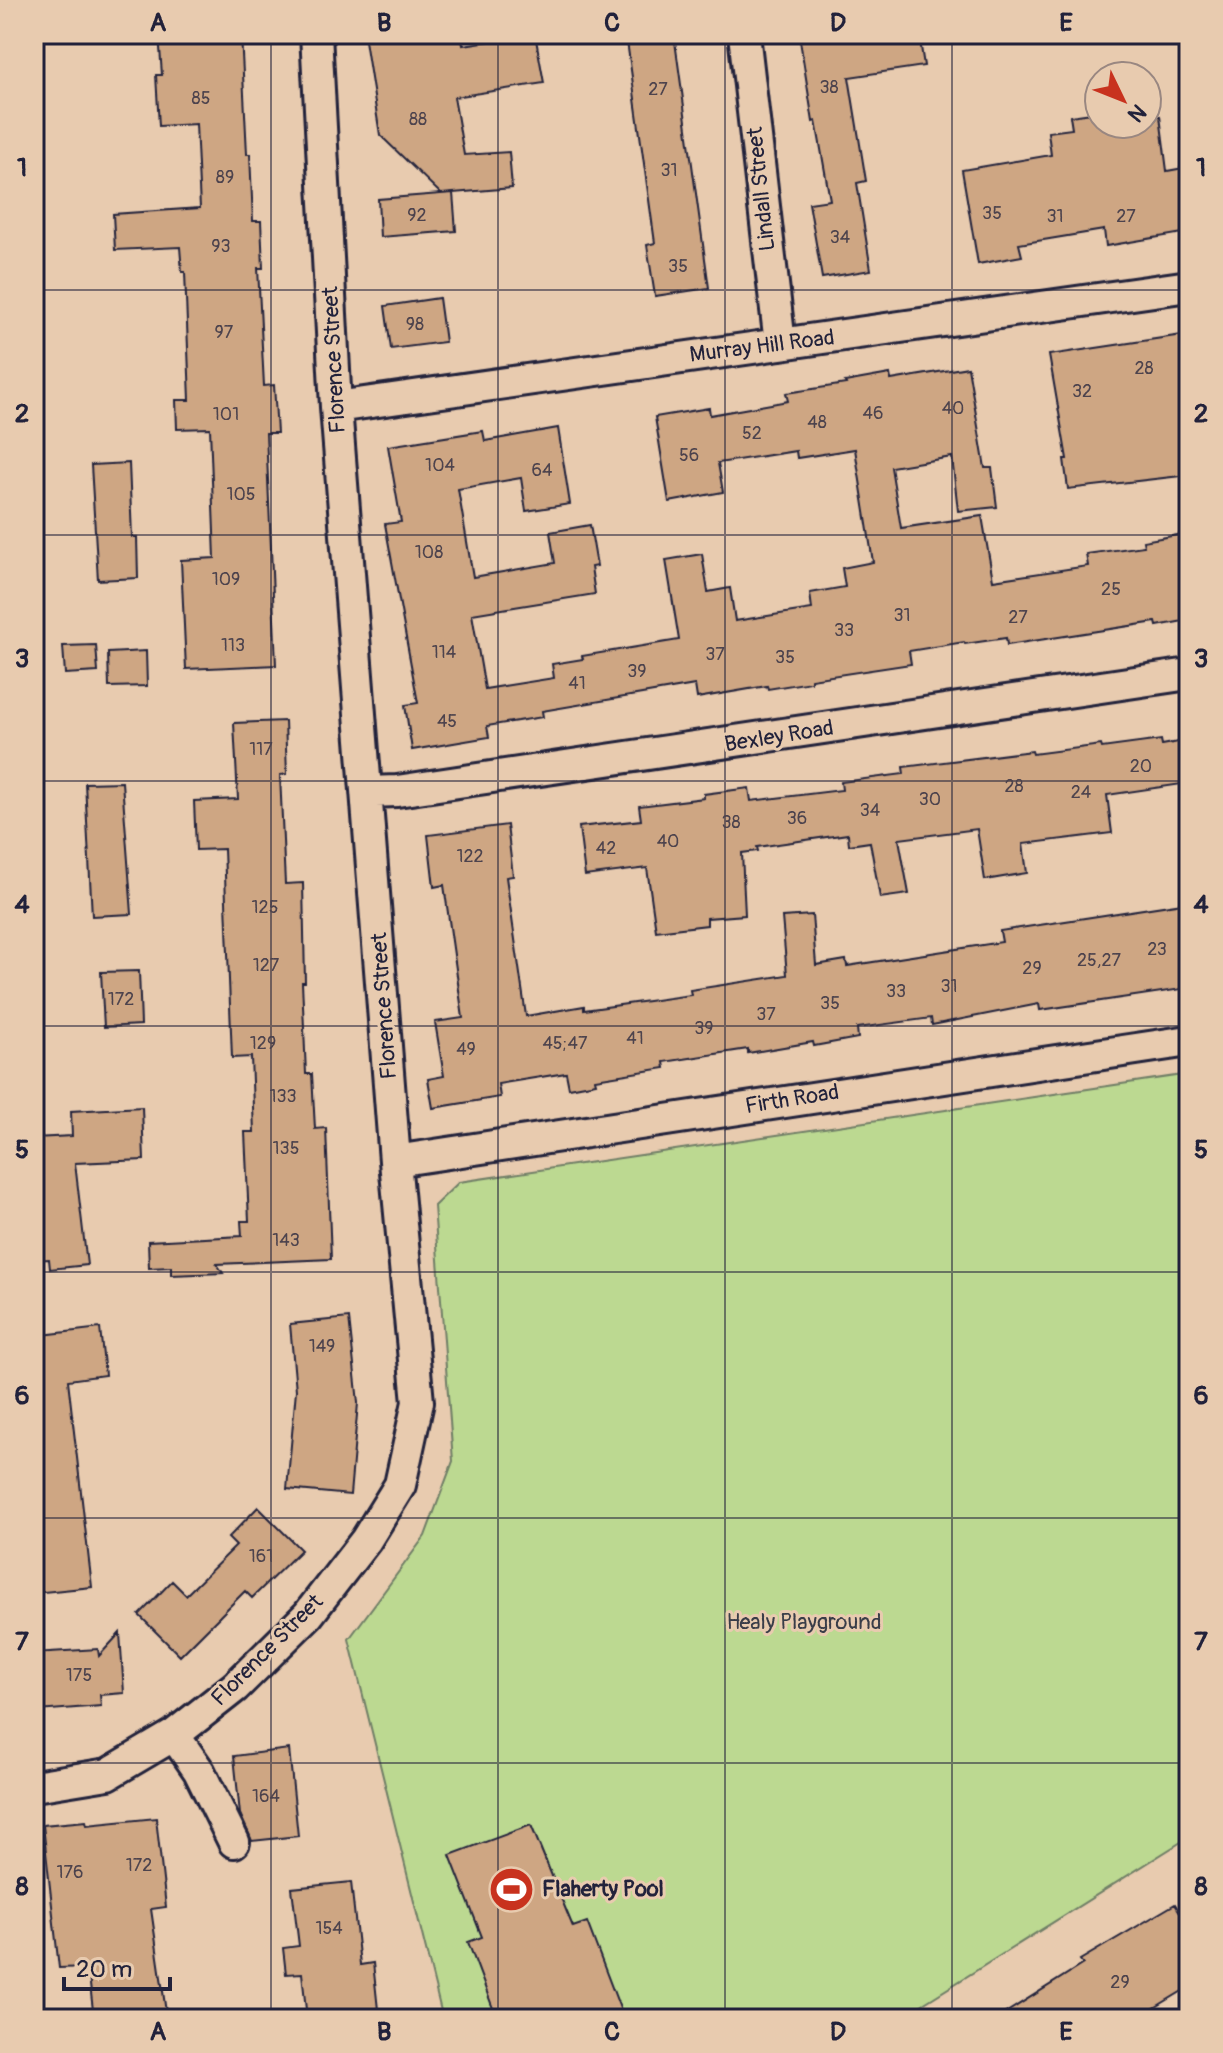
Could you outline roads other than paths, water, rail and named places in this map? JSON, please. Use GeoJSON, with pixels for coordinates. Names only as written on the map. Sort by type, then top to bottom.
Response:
{"type":"FeatureCollection","features":[{"type":"Feature","properties":{"kind":"street","name":"Florence Street"},"geometry":{"type":"LineString","coordinates":[[34,1786],[108,1774],[174,1735],[235,1687],[308,1615],[366,1540],[400,1485],[418,1402],[395,1161],[336,407],[316,34]]}},
{"type":"Feature","properties":{"kind":"street","name":"Lindall Street"},"geometry":{"type":"LineString","coordinates":[[744,34],[780,344]]}},
{"type":"Feature","properties":{"kind":"street","name":"Murray Hill Road"},"geometry":{"type":"LineString","coordinates":[[336,407],[1189,286]]}},
{"type":"Feature","properties":{"kind":"street","name":"Bexley Road"},"geometry":{"type":"LineString","coordinates":[[368,792],[397,791],[718,746],[1189,674]]}},
{"type":"Feature","properties":{"kind":"street","name":"Firth Road"},"geometry":{"type":"LineString","coordinates":[[395,1161],[1189,1041]]}},
{"type":"Feature","properties":{"kind":"street"},"geometry":{"type":"LineString","coordinates":[[174,1735],[199,1771],[234,1842]]}},
{"type":"Feature","properties":{"kind":"place","name":"Flaherty Pool"},"geometry":{"type":"Point","coordinates":[511,1889]}},
{"type":"Feature","properties":{"kind":"park label","name":"Healy Playground"},"geometry":{"type":"Point","coordinates":[804,1622]}}]}
